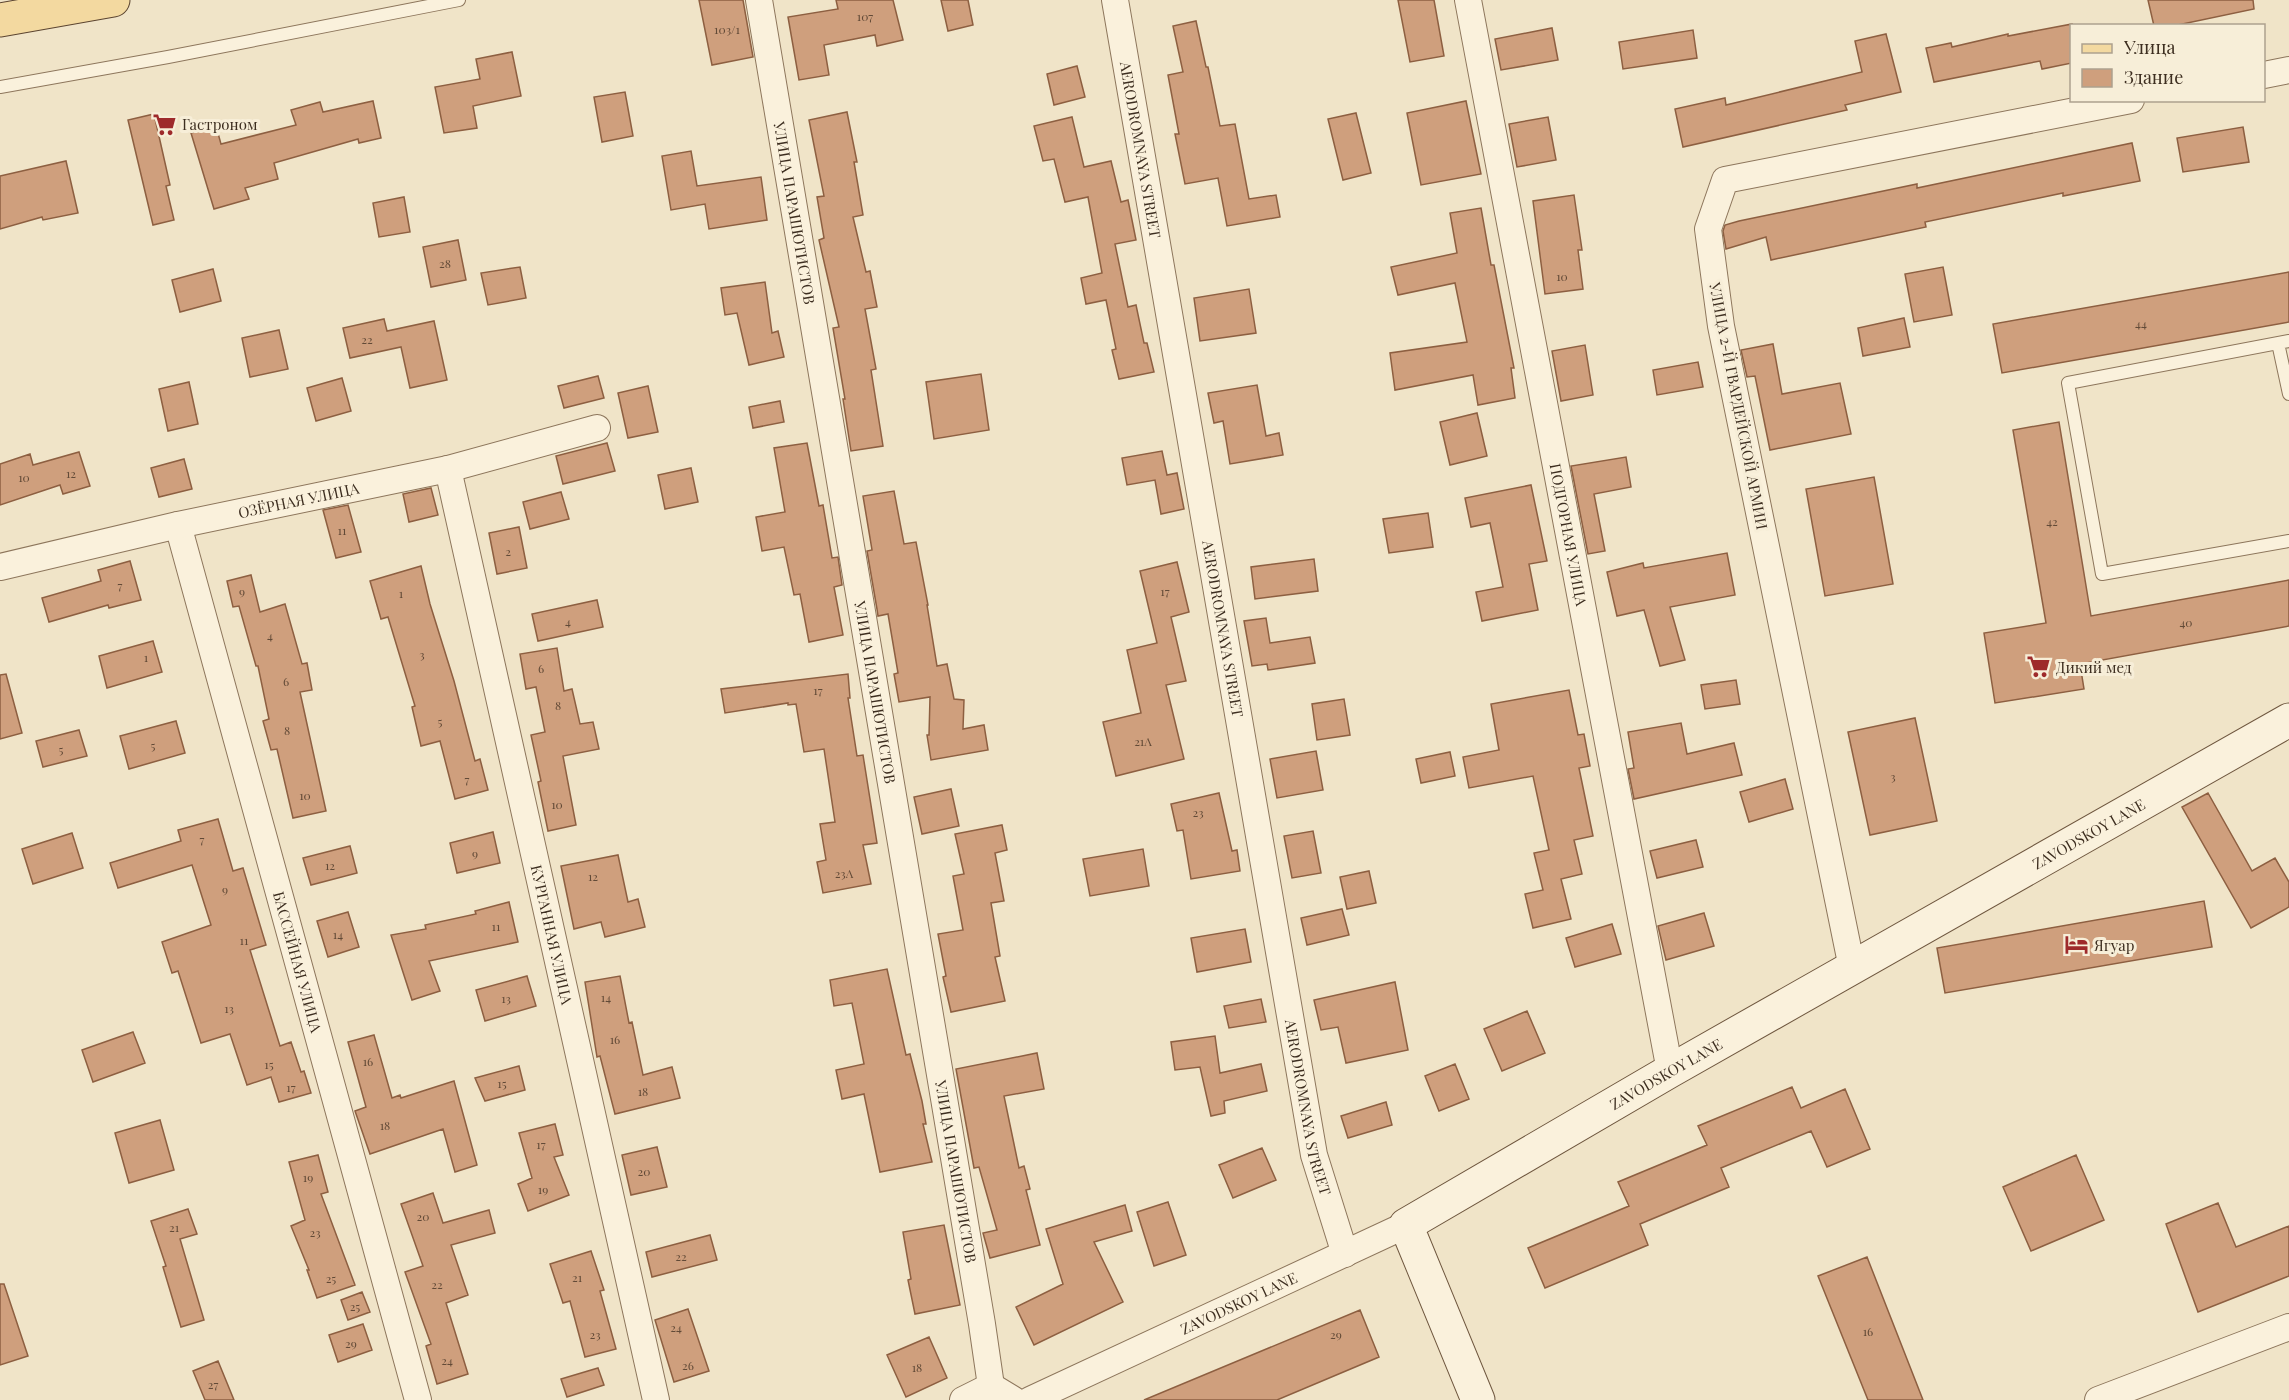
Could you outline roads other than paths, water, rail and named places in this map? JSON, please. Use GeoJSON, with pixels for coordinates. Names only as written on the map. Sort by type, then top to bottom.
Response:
{"type":"FeatureCollection","features":[{"type":"Feature","properties":{"kind":"main road"},"geometry":{"type":"LineString","coordinates":[[0,20],[97,2]]}},
{"type":"Feature","properties":{"kind":"street","name":"УЛИЦА ПАРАШЮТИСТОВ"},"geometry":{"type":"LineString","coordinates":[[759,0],[991,1386]]}},
{"type":"Feature","properties":{"kind":"street","name":"AERODROMNAYA STREET"},"geometry":{"type":"LineString","coordinates":[[1115,0],[1314,1155],[1344,1254]]}},
{"type":"Feature","properties":{"kind":"street","name":"ПОДГОРНАЯ УЛИЦА"},"geometry":{"type":"LineString","coordinates":[[1468,0],[1670,1071]]}},
{"type":"Feature","properties":{"kind":"street"},"geometry":{"type":"LineString","coordinates":[[2265,75],[2289,70]]}},
{"type":"Feature","properties":{"kind":"street","name":"УЛИЦА 2-Й ГВАРДЕЙСКОЙ АРМИИ"},"geometry":{"type":"LineString","coordinates":[[1852,968],[1721,326],[1708,230],[1725,180],[2121,102]]}},
{"type":"Feature","properties":{"kind":"street","name":"ОЗЁРНАЯ УЛИЦА"},"geometry":{"type":"LineString","coordinates":[[0,567],[178,525],[448,469],[597,428]]}},
{"type":"Feature","properties":{"kind":"street","name":"КУРГАННАЯ УЛИЦА"},"geometry":{"type":"LineString","coordinates":[[448,469],[656,1400]]}},
{"type":"Feature","properties":{"kind":"street","name":"БАССЕЙНАЯ УЛИЦА"},"geometry":{"type":"LineString","coordinates":[[178,525],[418,1400]]}},
{"type":"Feature","properties":{"kind":"street","name":"ZAVODSKOY LANE"},"geometry":{"type":"LineString","coordinates":[[1030,1400],[1406,1225],[1670,1071],[2289,720]]}},
{"type":"Feature","properties":{"kind":"street"},"geometry":{"type":"LineString","coordinates":[[1406,1225],[1478,1400]]}},
{"type":"Feature","properties":{"kind":"street"},"geometry":{"type":"LineString","coordinates":[[2098,1400],[2289,1327]]}},
{"type":"Feature","properties":{"kind":"street"},"geometry":{"type":"LineString","coordinates":[[963,1400],[991,1386],[1014,1400]]}},
{"type":"Feature","properties":{"kind":"lane"},"geometry":{"type":"LineString","coordinates":[[0,87],[168,57],[459,0]]}},
{"type":"Feature","properties":{"kind":"lane"},"geometry":{"type":"LineString","coordinates":[[2289,394],[2284,342],[2068,383],[2102,574],[2289,541]]}},
{"type":"Feature","properties":{"kind":"place","name":"Гастроном"},"geometry":{"type":"Point","coordinates":[164,124]}},
{"type":"Feature","properties":{"kind":"place","name":"Дикий мед"},"geometry":{"type":"Point","coordinates":[2038,667]}},
{"type":"Feature","properties":{"kind":"place","name":"Ягуар"},"geometry":{"type":"Point","coordinates":[2076,945]}}]}
